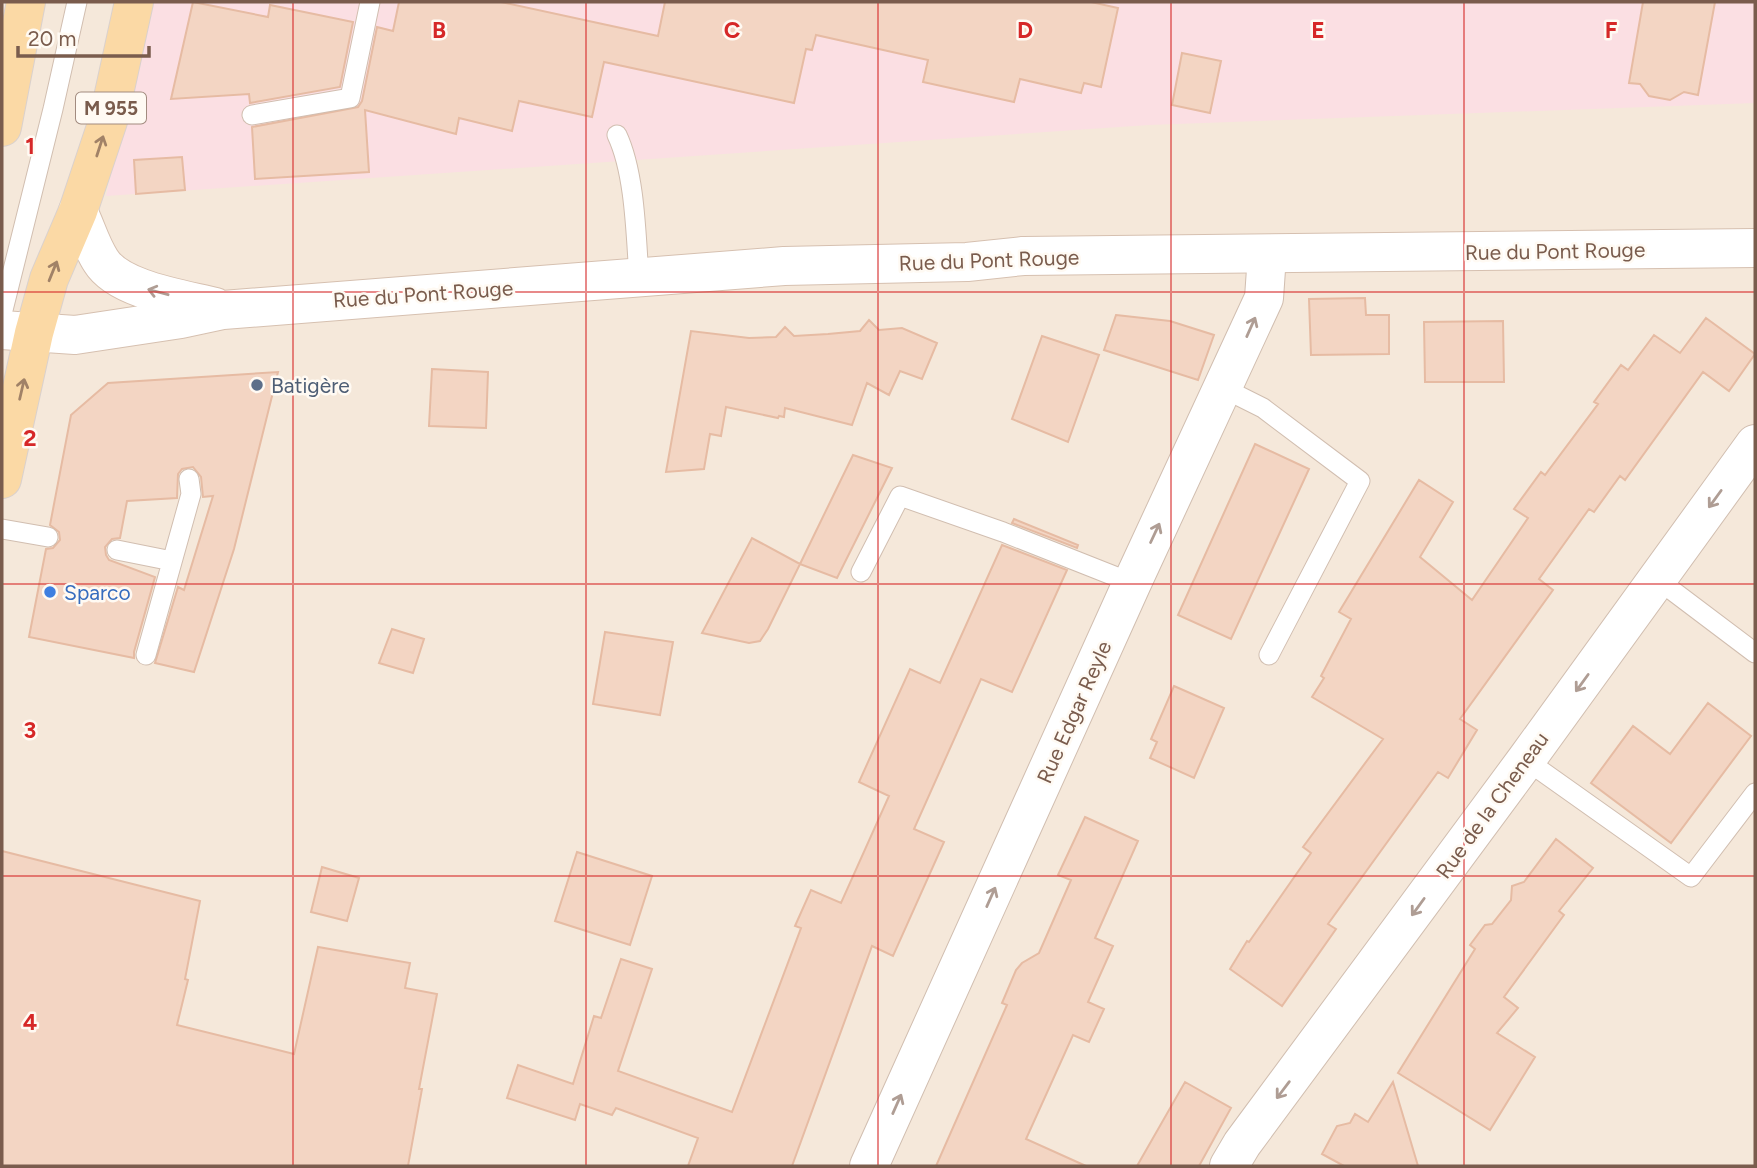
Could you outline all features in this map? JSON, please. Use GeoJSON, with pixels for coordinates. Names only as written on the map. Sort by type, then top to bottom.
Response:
{"type":"FeatureCollection","features":[{"type":"Feature","properties":{"kind":"main road"},"geometry":{"type":"LineString","coordinates":[[3,119],[26,2]]}},
{"type":"Feature","properties":{"kind":"main road","name":"M 955"},"geometry":{"type":"LineString","coordinates":[[2,479],[18,332],[49,279],[78,211],[108,121],[134,2]]}},
{"type":"Feature","properties":{"kind":"main road","name":"Rue du Pont Rouge"},"geometry":{"type":"LineString","coordinates":[[78,211],[101,262],[114,274],[139,287],[223,310]]}},
{"type":"Feature","properties":{"kind":"main road","name":"Rue du Pont Rouge"},"geometry":{"type":"LineString","coordinates":[[18,332],[75,335],[223,310],[785,267],[967,262],[1023,256],[1755,248]]}},
{"type":"Feature","properties":{"kind":"main road","name":"Rue Edgar Reyle"},"geometry":{"type":"LineString","coordinates":[[869,1166],[1264,298],[1267,255]]}},
{"type":"Feature","properties":{"kind":"main road","name":"Rue de la Cheneau"},"geometry":{"type":"LineString","coordinates":[[1229,1166],[1242,1144],[1755,444]]}},
{"type":"Feature","properties":{"kind":"lane","name":"M 955"},"geometry":{"type":"LineString","coordinates":[[2,314],[77,2]]}},
{"type":"Feature","properties":{"kind":"lane"},"geometry":{"type":"LineString","coordinates":[[252,115],[350,98],[367,2]]}},
{"type":"Feature","properties":{"kind":"lane"},"geometry":{"type":"LineString","coordinates":[[617,135],[626,153],[639,278]]}},
{"type":"Feature","properties":{"kind":"lane"},"geometry":{"type":"LineString","coordinates":[[1223,388],[1264,408],[1360,481],[1269,654]]}},
{"type":"Feature","properties":{"kind":"lane"},"geometry":{"type":"LineString","coordinates":[[146,655],[191,494],[190,479]]}},
{"type":"Feature","properties":{"kind":"lane"},"geometry":{"type":"LineString","coordinates":[[861,572],[900,496],[1003,532],[1132,583]]}},
{"type":"Feature","properties":{"kind":"lane"},"geometry":{"type":"LineString","coordinates":[[2,529],[48,537]]}},
{"type":"Feature","properties":{"kind":"lane"},"geometry":{"type":"LineString","coordinates":[[117,550],[172,561]]}},
{"type":"Feature","properties":{"kind":"lane"},"geometry":{"type":"LineString","coordinates":[[1657,579],[1755,653]]}},
{"type":"Feature","properties":{"kind":"lane"},"geometry":{"type":"LineString","coordinates":[[1526,760],[1691,877],[1755,793]]}},
{"type":"Feature","properties":{"kind":"shaded area"},"geometry":{"type":"Polygon","coordinates":[[[2,2],[1755,2],[1755,1166],[2,1166],[2,2]]]}},
{"type":"Feature","properties":{"kind":"shaded area"},"geometry":{"type":"Polygon","coordinates":[[[150,2],[1755,2],[1755,103],[1149,125],[106,196],[150,2]]]}},
{"type":"Feature","properties":{"kind":"building"},"geometry":{"type":"Polygon","coordinates":[[[193,2],[268,17],[270,5],[353,22],[340,87],[250,103],[249,94],[171,99],[193,2]]]}},
{"type":"Feature","properties":{"kind":"building"},"geometry":{"type":"Polygon","coordinates":[[[399,2],[501,2],[658,36],[665,2],[1091,2],[1118,8],[1101,87],[1084,83],[1081,93],[1020,79],[1014,102],[923,82],[928,60],[816,35],[812,50],[806,49],[794,103],[604,62],[592,117],[519,101],[512,131],[459,118],[456,134],[365,110],[369,172],[255,179],[252,127],[358,107],[362,101],[377,27],[393,31],[399,2]]]}},
{"type":"Feature","properties":{"kind":"building"},"geometry":{"type":"Polygon","coordinates":[[[1643,2],[1715,2],[1698,95],[1684,92],[1670,100],[1649,96],[1640,84],[1629,83],[1643,2]]]}},
{"type":"Feature","properties":{"kind":"building"},"geometry":{"type":"Polygon","coordinates":[[[1182,53],[1221,61],[1210,113],[1172,105],[1182,53]]]}},
{"type":"Feature","properties":{"kind":"building"},"geometry":{"type":"Polygon","coordinates":[[[182,157],[185,190],[136,194],[134,160],[182,157]]]}},
{"type":"Feature","properties":{"kind":"building"},"geometry":{"type":"Polygon","coordinates":[[[1365,298],[1366,315],[1389,315],[1389,354],[1311,355],[1309,299],[1365,298]]]}},
{"type":"Feature","properties":{"kind":"building"},"geometry":{"type":"Polygon","coordinates":[[[1116,315],[1170,321],[1214,335],[1198,380],[1104,350],[1116,315]]]}},
{"type":"Feature","properties":{"kind":"building"},"geometry":{"type":"Polygon","coordinates":[[[1706,318],[1755,354],[1729,391],[1703,372],[1625,480],[1620,476],[1594,512],[1589,509],[1539,579],[1553,590],[1460,719],[1477,730],[1448,778],[1438,772],[1328,924],[1336,929],[1282,1006],[1230,969],[1311,853],[1303,847],[1383,739],[1312,697],[1324,678],[1321,676],[1351,619],[1339,612],[1419,480],[1453,502],[1420,557],[1472,600],[1528,518],[1514,509],[1541,472],[1545,475],[1598,404],[1594,402],[1621,365],[1628,370],[1654,335],[1680,353],[1706,318]]]}},
{"type":"Feature","properties":{"kind":"building"},"geometry":{"type":"Polygon","coordinates":[[[869,320],[879,330],[902,328],[937,343],[922,379],[900,371],[889,395],[867,383],[852,425],[785,408],[784,417],[778,418],[726,407],[721,436],[710,434],[704,469],[666,472],[691,331],[749,338],[776,337],[785,327],[794,336],[828,334],[860,331],[869,320]]]}},
{"type":"Feature","properties":{"kind":"building"},"geometry":{"type":"Polygon","coordinates":[[[1503,321],[1504,382],[1425,382],[1424,322],[1503,321]]]}},
{"type":"Feature","properties":{"kind":"building"},"geometry":{"type":"Polygon","coordinates":[[[1042,336],[1099,355],[1068,442],[1012,419],[1042,336]]]}},
{"type":"Feature","properties":{"kind":"building"},"geometry":{"type":"Polygon","coordinates":[[[432,369],[488,372],[486,428],[429,426],[432,369]]]}},
{"type":"Feature","properties":{"kind":"building"},"geometry":{"type":"Polygon","coordinates":[[[278,372],[234,549],[194,672],[155,663],[178,587],[184,590],[213,496],[203,497],[201,477],[193,467],[182,469],[178,474],[177,498],[127,501],[120,538],[112,539],[105,547],[109,560],[155,577],[134,658],[29,637],[46,549],[53,548],[60,540],[59,532],[50,525],[71,415],[108,383],[278,372]]]}},
{"type":"Feature","properties":{"kind":"building"},"geometry":{"type":"Polygon","coordinates":[[[1255,444],[1309,469],[1231,639],[1178,615],[1255,444]]]}},
{"type":"Feature","properties":{"kind":"building"},"geometry":{"type":"Polygon","coordinates":[[[853,455],[892,468],[837,578],[800,564],[853,455]]]}},
{"type":"Feature","properties":{"kind":"building"},"geometry":{"type":"Polygon","coordinates":[[[1014,519],[1078,545],[1077,548],[1012,523],[1014,519]]]}},
{"type":"Feature","properties":{"kind":"building"},"geometry":{"type":"Polygon","coordinates":[[[752,538],[800,564],[760,641],[749,643],[702,633],[752,538]]]}},
{"type":"Feature","properties":{"kind":"building"},"geometry":{"type":"Polygon","coordinates":[[[1002,545],[1067,570],[1012,692],[981,679],[914,829],[944,842],[893,956],[872,946],[792,1166],[688,1166],[698,1138],[616,1108],[612,1115],[580,1104],[575,1120],[507,1098],[518,1065],[573,1084],[594,1016],[601,1018],[621,959],[652,969],[618,1071],[732,1112],[801,928],[795,926],[811,890],[841,903],[889,796],[859,782],[910,669],[940,683],[1002,545]]]}},
{"type":"Feature","properties":{"kind":"building"},"geometry":{"type":"Polygon","coordinates":[[[392,629],[424,639],[413,673],[379,663],[392,629]]]}},
{"type":"Feature","properties":{"kind":"building"},"geometry":{"type":"Polygon","coordinates":[[[605,632],[673,642],[660,715],[593,704],[605,632]]]}},
{"type":"Feature","properties":{"kind":"building"},"geometry":{"type":"Polygon","coordinates":[[[1174,686],[1224,708],[1194,778],[1150,758],[1157,742],[1151,739],[1174,686]]]}},
{"type":"Feature","properties":{"kind":"building"},"geometry":{"type":"Polygon","coordinates":[[[1708,703],[1751,736],[1671,843],[1591,783],[1633,726],[1670,754],[1708,703]]]}},
{"type":"Feature","properties":{"kind":"building"},"geometry":{"type":"Polygon","coordinates":[[[1085,817],[1138,841],[1095,938],[1113,946],[1088,1002],[1104,1009],[1089,1042],[1073,1035],[1026,1139],[1086,1166],[936,1166],[1007,1005],[1002,1003],[1016,970],[1039,953],[1071,880],[1058,875],[1085,817]]]}},
{"type":"Feature","properties":{"kind":"building"},"geometry":{"type":"Polygon","coordinates":[[[1556,839],[1593,868],[1559,911],[1564,915],[1504,997],[1518,1008],[1497,1033],[1535,1057],[1490,1130],[1398,1073],[1475,949],[1470,945],[1485,925],[1492,924],[1511,900],[1512,886],[1524,882],[1556,839]]]}},
{"type":"Feature","properties":{"kind":"building"},"geometry":{"type":"Polygon","coordinates":[[[2,851],[200,901],[185,979],[188,980],[177,1025],[294,1054],[318,947],[410,963],[405,988],[437,994],[408,1166],[2,1166],[2,851]]]}},
{"type":"Feature","properties":{"kind":"building"},"geometry":{"type":"Polygon","coordinates":[[[577,852],[652,876],[630,945],[555,921],[577,852]]]}},
{"type":"Feature","properties":{"kind":"building"},"geometry":{"type":"Polygon","coordinates":[[[322,867],[359,878],[347,921],[311,912],[322,867]]]}},
{"type":"Feature","properties":{"kind":"building"},"geometry":{"type":"Polygon","coordinates":[[[1185,1082],[1231,1108],[1199,1166],[1137,1166],[1185,1082]]]}},
{"type":"Feature","properties":{"kind":"building"},"geometry":{"type":"Polygon","coordinates":[[[1393,1082],[1418,1166],[1344,1166],[1322,1154],[1337,1126],[1350,1123],[1355,1114],[1368,1122],[1393,1082]]]}},
{"type":"Feature","properties":{"kind":"place","name":"Batigère"},"geometry":{"type":"Point","coordinates":[257,385]}},
{"type":"Feature","properties":{"kind":"place","name":"Sparco"},"geometry":{"type":"Point","coordinates":[50,592]}}]}
